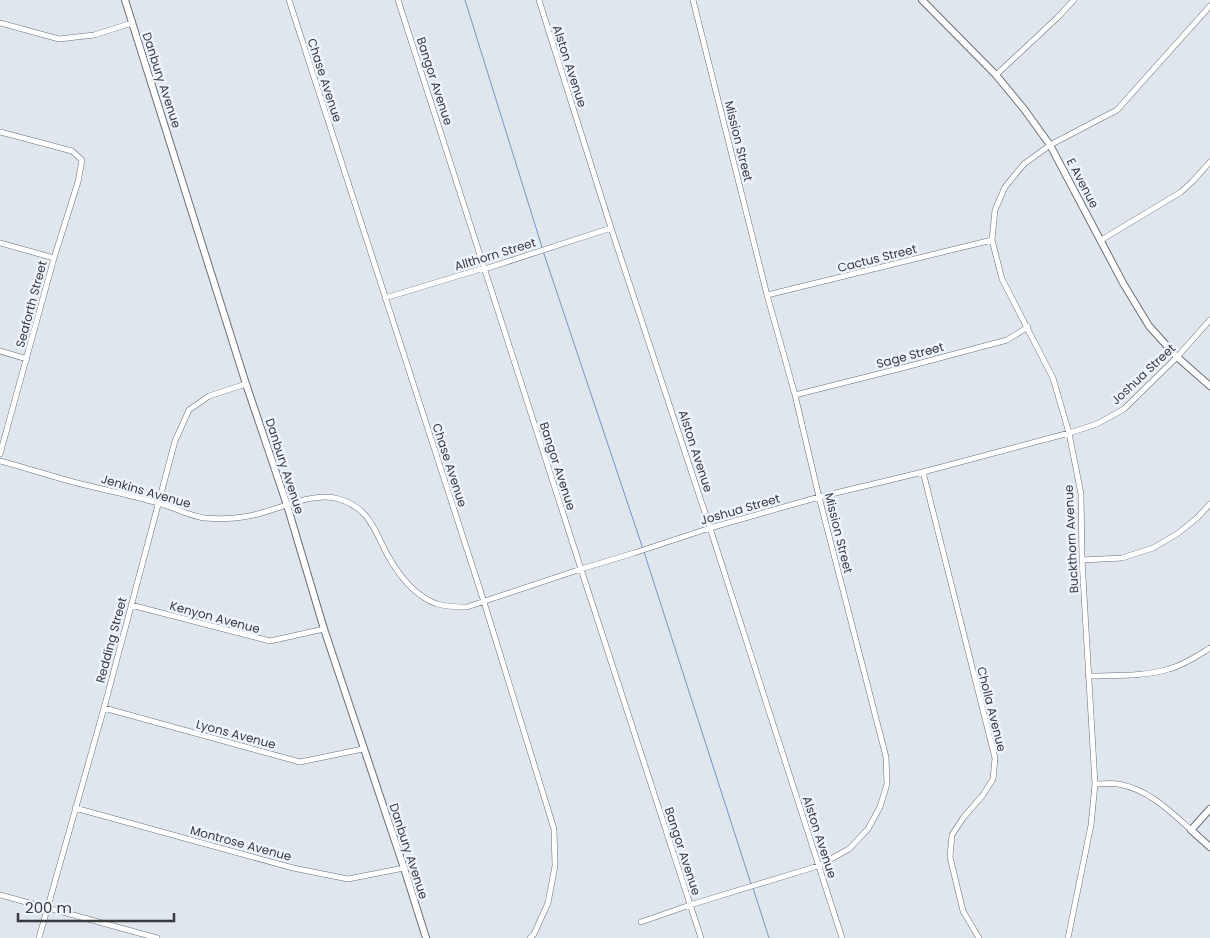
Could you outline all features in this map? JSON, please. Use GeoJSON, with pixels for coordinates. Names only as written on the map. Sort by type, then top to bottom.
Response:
{"type":"FeatureCollection","features":[{"type":"Feature","properties":{"kind":"street","name":"Danbury Avenue"},"geometry":{"type":"LineString","coordinates":[[125,0],[246,384],[288,506],[324,629],[426,938]]}},
{"type":"Feature","properties":{"kind":"street","name":"Chase Avenue"},"geometry":{"type":"LineString","coordinates":[[289,0],[484,602],[554,829],[555,866],[548,903],[534,934],[530,938]]}},
{"type":"Feature","properties":{"kind":"street","name":"Bangor Avenue"},"geometry":{"type":"LineString","coordinates":[[398,0],[701,938]]}},
{"type":"Feature","properties":{"kind":"street","name":"Alston Avenue"},"geometry":{"type":"LineString","coordinates":[[539,0],[611,228],[842,938]]}},
{"type":"Feature","properties":{"kind":"street","name":"Mission Street"},"geometry":{"type":"LineString","coordinates":[[642,922],[690,905],[818,866],[849,850],[868,829],[880,807],[886,784],[886,756],[693,0]]}},
{"type":"Feature","properties":{"kind":"street","name":"E Avenue"},"geometry":{"type":"LineString","coordinates":[[923,0],[996,75],[1024,109],[1050,145],[1123,283],[1149,326],[1177,356],[1210,386]]}},
{"type":"Feature","properties":{"kind":"street"},"geometry":{"type":"LineString","coordinates":[[996,75],[1074,0]]}},
{"type":"Feature","properties":{"kind":"street"},"geometry":{"type":"LineString","coordinates":[[1050,145],[1117,110],[1210,6]]}},
{"type":"Feature","properties":{"kind":"street"},"geometry":{"type":"LineString","coordinates":[[0,23],[59,39],[94,35],[132,23]]}},
{"type":"Feature","properties":{"kind":"street","name":"Seaforth Street"},"geometry":{"type":"LineString","coordinates":[[0,132],[72,152],[82,160],[78,182],[54,258],[0,454]]}},
{"type":"Feature","properties":{"kind":"street","name":"Buckthorn Avenue"},"geometry":{"type":"LineString","coordinates":[[1050,145],[1024,164],[1005,187],[996,210],[992,240],[1002,279],[1054,378],[1069,433],[1080,494],[1095,784],[1091,825],[1068,938]]}},
{"type":"Feature","properties":{"kind":"street"},"geometry":{"type":"LineString","coordinates":[[1101,240],[1181,192],[1210,162]]}},
{"type":"Feature","properties":{"kind":"street","name":"Allthorn Street"},"geometry":{"type":"LineString","coordinates":[[385,298],[488,268],[611,228]]}},
{"type":"Feature","properties":{"kind":"street","name":"Cactus Street"},"geometry":{"type":"LineString","coordinates":[[767,295],[992,240]]}},
{"type":"Feature","properties":{"kind":"street"},"geometry":{"type":"LineString","coordinates":[[0,243],[54,258]]}},
{"type":"Feature","properties":{"kind":"street","name":"Joshua Street"},"geometry":{"type":"LineString","coordinates":[[288,506],[305,499],[327,496],[350,504],[371,521],[397,571],[412,588],[436,603],[450,607],[467,607],[710,528],[819,497],[923,472],[1097,424],[1124,409],[1210,320]]}},
{"type":"Feature","properties":{"kind":"street","name":"Sage Street"},"geometry":{"type":"LineString","coordinates":[[795,395],[1006,340],[1028,327]]}},
{"type":"Feature","properties":{"kind":"street"},"geometry":{"type":"LineString","coordinates":[[0,351],[26,359]]}},
{"type":"Feature","properties":{"kind":"street","name":"Redding Street"},"geometry":{"type":"LineString","coordinates":[[39,938],[104,708],[175,442],[189,410],[210,396],[246,384]]}},
{"type":"Feature","properties":{"kind":"street","name":"Jenkins Avenue"},"geometry":{"type":"LineString","coordinates":[[0,460],[158,503],[203,518],[243,517],[288,506]]}},
{"type":"Feature","properties":{"kind":"street","name":"Cholla Avenue"},"geometry":{"type":"LineString","coordinates":[[923,472],[995,758],[993,778],[983,795],[963,818],[952,835],[950,856],[963,911],[978,938]]}},
{"type":"Feature","properties":{"kind":"street"},"geometry":{"type":"LineString","coordinates":[[1082,560],[1122,558],[1153,548],[1177,534],[1197,518],[1210,504]]}},
{"type":"Feature","properties":{"kind":"street","name":"Kenyon Avenue"},"geometry":{"type":"LineString","coordinates":[[131,605],[270,641],[324,629]]}},
{"type":"Feature","properties":{"kind":"street"},"geometry":{"type":"LineString","coordinates":[[1088,676],[1141,675],[1170,669],[1193,659],[1210,648]]}},
{"type":"Feature","properties":{"kind":"street","name":"Lyons Avenue"},"geometry":{"type":"LineString","coordinates":[[104,708],[300,762],[364,749]]}},
{"type":"Feature","properties":{"kind":"street"},"geometry":{"type":"LineString","coordinates":[[1095,784],[1118,784],[1138,790],[1162,804],[1210,847]]}},
{"type":"Feature","properties":{"kind":"street","name":"Montrose Avenue"},"geometry":{"type":"LineString","coordinates":[[75,808],[293,868],[348,879],[404,868]]}},
{"type":"Feature","properties":{"kind":"street"},"geometry":{"type":"LineString","coordinates":[[1191,830],[1210,809]]}},
{"type":"Feature","properties":{"kind":"street"},"geometry":{"type":"LineString","coordinates":[[0,895],[157,938]]}},
{"type":"Feature","properties":{"kind":"waterway"},"geometry":{"type":"LineString","coordinates":[[465,0],[542,247]]}},
{"type":"Feature","properties":{"kind":"waterway"},"geometry":{"type":"LineString","coordinates":[[543,251],[643,549]]}},
{"type":"Feature","properties":{"kind":"waterway"},"geometry":{"type":"LineString","coordinates":[[644,552],[751,884]]}},
{"type":"Feature","properties":{"kind":"waterway"},"geometry":{"type":"LineString","coordinates":[[753,888],[769,938]]}}]}
